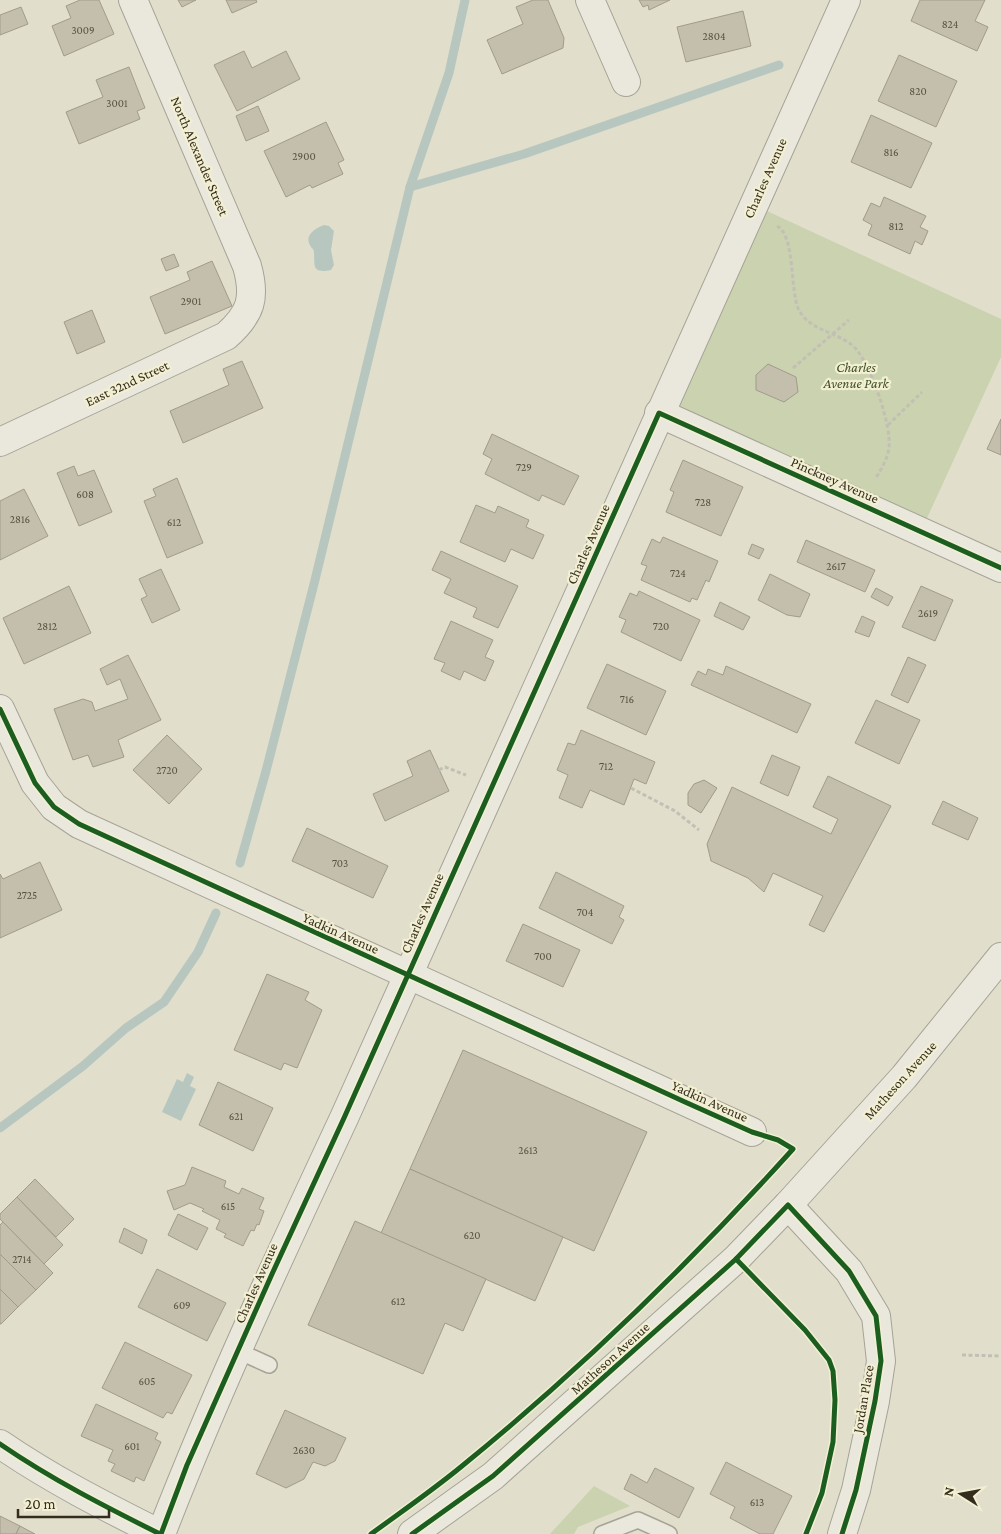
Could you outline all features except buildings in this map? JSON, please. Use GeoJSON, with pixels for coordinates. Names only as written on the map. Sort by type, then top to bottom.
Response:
{"type":"FeatureCollection","features":[{"type":"Feature","properties":{"kind":"street","name":"North Alexander Street"},"geometry":{"type":"LineString","coordinates":[[133,0],[247,266],[252,282],[250,303],[246,314]]}},
{"type":"Feature","properties":{"kind":"street"},"geometry":{"type":"LineString","coordinates":[[590,0],[626,82]]}},
{"type":"Feature","properties":{"kind":"street","name":"Charles Avenue"},"geometry":{"type":"LineString","coordinates":[[160,1534],[187,1465],[846,0]]}},
{"type":"Feature","properties":{"kind":"street","name":"East 32nd Street"},"geometry":{"type":"LineString","coordinates":[[0,442],[226,336],[240,323],[246,314]]}},
{"type":"Feature","properties":{"kind":"street","name":"Pinckney Avenue"},"geometry":{"type":"LineString","coordinates":[[659,413],[1001,568]]}},
{"type":"Feature","properties":{"kind":"street","name":"Yadkin Avenue"},"geometry":{"type":"LineString","coordinates":[[0,708],[35,783],[54,807],[79,824],[752,1132]]}},
{"type":"Feature","properties":{"kind":"street","name":"Matheson Avenue"},"geometry":{"type":"LineString","coordinates":[[412,1534],[493,1476],[736,1259],[788,1205],[911,1069],[1001,957]]}},
{"type":"Feature","properties":{"kind":"street","name":"Jordan Place"},"geometry":{"type":"LineString","coordinates":[[788,1205],[849,1271],[876,1316],[881,1360],[875,1401],[856,1490],[842,1534]]}},
{"type":"Feature","properties":{"kind":"street"},"geometry":{"type":"LineString","coordinates":[[0,1444],[40,1472],[72,1490],[160,1534]]}},
{"type":"Feature","properties":{"kind":"lane"},"geometry":{"type":"LineString","coordinates":[[238,1351],[269,1365]]}},
{"type":"Feature","properties":{"kind":"lane"},"geometry":{"type":"LineString","coordinates":[[602,1534],[638,1520],[669,1534]]}},
{"type":"Feature","properties":{"kind":"path"},"geometry":{"type":"LineString","coordinates":[[774,224],[782,228],[786,235],[794,298],[799,311],[807,321],[846,340],[861,356],[888,425],[889,448],[884,466],[872,484]]}},
{"type":"Feature","properties":{"kind":"path"},"geometry":{"type":"LineString","coordinates":[[793,368],[849,320]]}},
{"type":"Feature","properties":{"kind":"path"},"geometry":{"type":"LineString","coordinates":[[888,425],[922,392]]}},
{"type":"Feature","properties":{"kind":"path"},"geometry":{"type":"LineString","coordinates":[[439,770],[445,767],[470,777]]}},
{"type":"Feature","properties":{"kind":"path"},"geometry":{"type":"LineString","coordinates":[[631,788],[675,811],[699,830]]}},
{"type":"Feature","properties":{"kind":"path"},"geometry":{"type":"LineString","coordinates":[[962,1355],[1001,1356]]}},
{"type":"Feature","properties":{"kind":"green space","name":"Charles Avenue Park"},"geometry":{"type":"Polygon","coordinates":[[[758,207],[1001,319],[1001,357],[922,529],[665,411],[758,207]]]}},
{"type":"Feature","properties":{"kind":"green space"},"geometry":{"type":"Polygon","coordinates":[[[594,1486],[630,1506],[578,1527],[574,1534],[550,1534],[594,1486]]]}},
{"type":"Feature","properties":{"kind":"shaded area"},"geometry":{"type":"Polygon","coordinates":[[[324,225],[329,226],[334,231],[331,250],[334,265],[331,270],[320,271],[315,267],[314,250],[311,247],[309,238],[312,232],[324,225]]]}},
{"type":"Feature","properties":{"kind":"shaded area"},"geometry":{"type":"Polygon","coordinates":[[[187,1073],[194,1077],[190,1086],[196,1089],[181,1121],[162,1112],[177,1079],[183,1082],[187,1073]]]}},
{"type":"Feature","properties":{"kind":"waterway"},"geometry":{"type":"LineString","coordinates":[[240,863],[266,771],[315,580],[410,187],[449,73],[465,0]]}},
{"type":"Feature","properties":{"kind":"waterway"},"geometry":{"type":"LineString","coordinates":[[410,187],[524,154],[779,65]]}},
{"type":"Feature","properties":{"kind":"waterway"},"geometry":{"type":"LineString","coordinates":[[0,1128],[83,1066],[126,1028],[164,1002],[198,952],[216,913]]}},
{"type":"Feature","properties":{"kind":"cycle path"},"geometry":{"type":"LineString","coordinates":[[161,1534],[187,1465],[659,413],[1001,568]]}},
{"type":"Feature","properties":{"kind":"cycle path"},"geometry":{"type":"LineString","coordinates":[[0,709],[35,783],[54,807],[79,824],[685,1102],[752,1132],[778,1140],[793,1149],[675,1274],[592,1353],[462,1466],[371,1534]]}},
{"type":"Feature","properties":{"kind":"cycle path"},"geometry":{"type":"LineString","coordinates":[[412,1534],[493,1476],[736,1259],[788,1205],[849,1271],[876,1316],[881,1361],[875,1401],[856,1490],[842,1534]]}},
{"type":"Feature","properties":{"kind":"cycle path"},"geometry":{"type":"LineString","coordinates":[[736,1259],[805,1330],[829,1360],[833,1371],[835,1400],[833,1442],[822,1493],[806,1534]]}},
{"type":"Feature","properties":{"kind":"cycle path"},"geometry":{"type":"LineString","coordinates":[[0,1444],[58,1480],[160,1534]]}}]}
